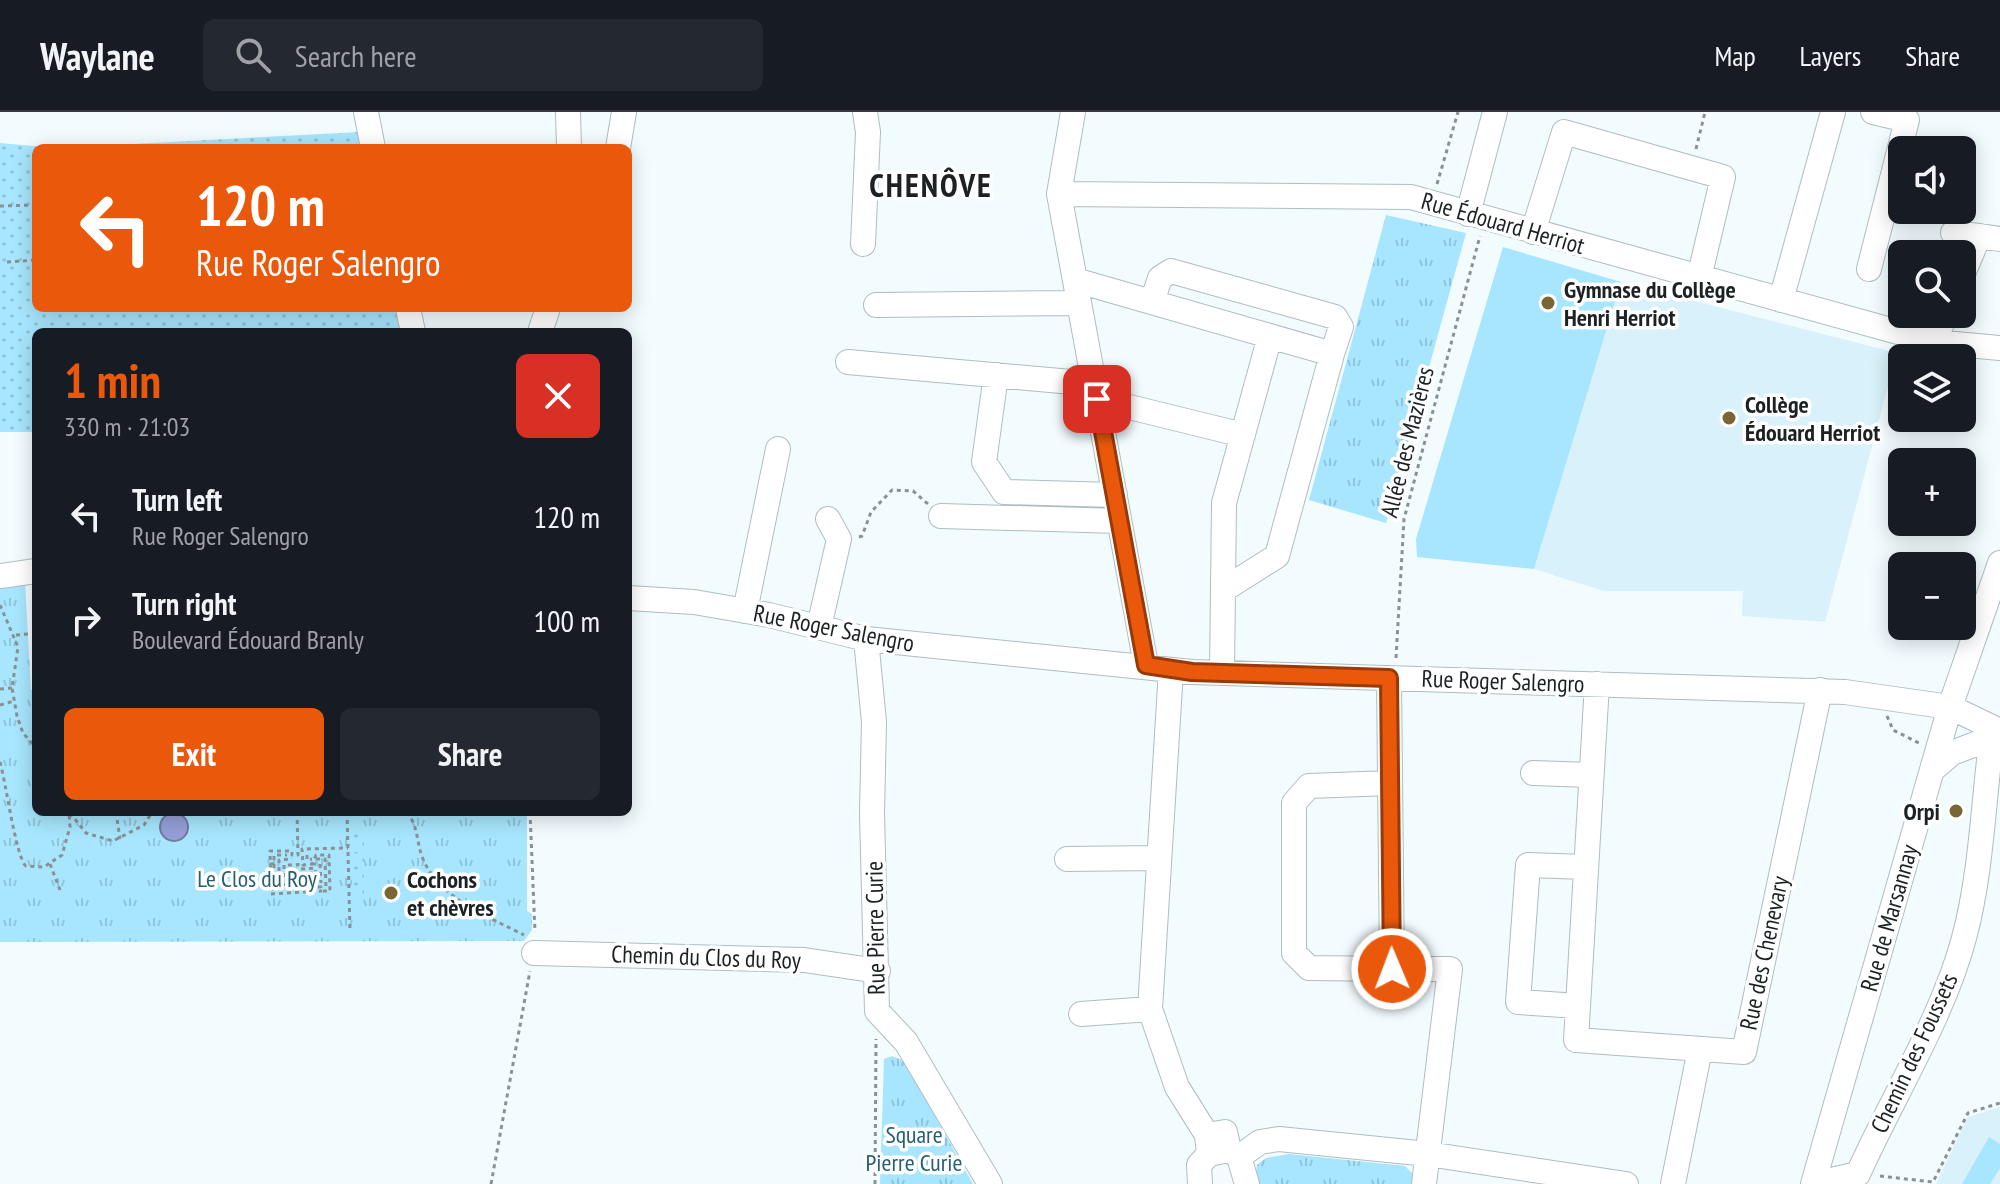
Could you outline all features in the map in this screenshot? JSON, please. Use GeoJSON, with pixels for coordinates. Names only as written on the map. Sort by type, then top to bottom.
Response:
{"type":"FeatureCollection","features":[{"type":"Feature","properties":{"kind":"street"},"geometry":{"type":"LineString","coordinates":[[366,112],[372,144]]}},
{"type":"Feature","properties":{"kind":"street"},"geometry":{"type":"LineString","coordinates":[[568,112],[569,144]]}},
{"type":"Feature","properties":{"kind":"street"},"geometry":{"type":"LineString","coordinates":[[619,144],[624,112]]}},
{"type":"Feature","properties":{"kind":"street"},"geometry":{"type":"LineString","coordinates":[[863,244],[868,132],[865,112]]}},
{"type":"Feature","properties":{"kind":"street"},"geometry":{"type":"LineString","coordinates":[[1073,112],[1059,194],[1146,665]]}},
{"type":"Feature","properties":{"kind":"street"},"geometry":{"type":"LineString","coordinates":[[1476,216],[1495,112]]}},
{"type":"Feature","properties":{"kind":"street"},"geometry":{"type":"LineString","coordinates":[[1781,300],[1833,112]]}},
{"type":"Feature","properties":{"kind":"street"},"geometry":{"type":"LineString","coordinates":[[1869,269],[1907,120],[1873,112]]}},
{"type":"Feature","properties":{"kind":"street"},"geometry":{"type":"LineString","coordinates":[[1533,232],[1564,132],[1723,177],[1699,278]]}},
{"type":"Feature","properties":{"kind":"street","name":"Rue Édouard Herriot"},"geometry":{"type":"LineString","coordinates":[[1059,194],[1411,197],[1934,342],[2000,348]]}},
{"type":"Feature","properties":{"kind":"street"},"geometry":{"type":"LineString","coordinates":[[1953,233],[1990,238],[1976,257]]}},
{"type":"Feature","properties":{"kind":"street"},"geometry":{"type":"LineString","coordinates":[[1152,302],[1160,278],[1171,271],[1335,317],[1341,327],[1277,556],[1223,590]]}},
{"type":"Feature","properties":{"kind":"street"},"geometry":{"type":"LineString","coordinates":[[876,305],[1077,292],[1152,302],[1332,354]]}},
{"type":"Feature","properties":{"kind":"street"},"geometry":{"type":"LineString","coordinates":[[1934,342],[1940,328]]}},
{"type":"Feature","properties":{"kind":"street"},"geometry":{"type":"LineString","coordinates":[[1222,673],[1224,503],[1270,336]]}},
{"type":"Feature","properties":{"kind":"street"},"geometry":{"type":"LineString","coordinates":[[848,362],[996,375],[1096,391],[1243,435]]}},
{"type":"Feature","properties":{"kind":"street"},"geometry":{"type":"LineString","coordinates":[[996,375],[984,462],[1004,492],[1115,495]]}},
{"type":"Feature","properties":{"kind":"street"},"geometry":{"type":"LineString","coordinates":[[745,611],[778,449]]}},
{"type":"Feature","properties":{"kind":"street"},"geometry":{"type":"LineString","coordinates":[[941,516],[1119,521]]}},
{"type":"Feature","properties":{"kind":"street"},"geometry":{"type":"LineString","coordinates":[[819,627],[834,529]]}},
{"type":"Feature","properties":{"kind":"street","name":"Rue de Marsannay"},"geometry":{"type":"LineString","coordinates":[[1813,1184],[1950,707],[2000,563]]}},
{"type":"Feature","properties":{"kind":"street"},"geometry":{"type":"LineString","coordinates":[[0,576],[32,572]]}},
{"type":"Feature","properties":{"kind":"street","name":"Rue Roger Salengro"},"geometry":{"type":"LineString","coordinates":[[632,598],[694,602],[866,639],[1146,665],[1171,670],[1820,690],[1950,707],[1994,740]]}},
{"type":"Feature","properties":{"kind":"street","name":"Rue Pierre Curie"},"geometry":{"type":"LineString","coordinates":[[866,639],[874,722],[872,813],[877,1011],[906,1042],[990,1184]]}},
{"type":"Feature","properties":{"kind":"street"},"geometry":{"type":"LineString","coordinates":[[1171,670],[1150,1009],[1177,1087],[1247,1184]]}},
{"type":"Feature","properties":{"kind":"street"},"geometry":{"type":"LineString","coordinates":[[1392,678],[1392,969]]}},
{"type":"Feature","properties":{"kind":"street"},"geometry":{"type":"LineString","coordinates":[[1585,867],[1528,865],[1518,1002],[1578,1006],[1597,684]]}},
{"type":"Feature","properties":{"kind":"street","name":"Rue des Chenevary"},"geometry":{"type":"LineString","coordinates":[[1578,1006],[1576,1040],[1744,1052],[1820,690]]}},
{"type":"Feature","properties":{"kind":"street"},"geometry":{"type":"LineString","coordinates":[[1935,760],[1994,740]]}},
{"type":"Feature","properties":{"kind":"street","name":"Chemin des Foussets"},"geometry":{"type":"LineString","coordinates":[[1858,1174],[1947,989],[1964,937],[1994,740]]}},
{"type":"Feature","properties":{"kind":"street"},"geometry":{"type":"LineString","coordinates":[[1533,773],[1590,775]]}},
{"type":"Feature","properties":{"kind":"street"},"geometry":{"type":"LineString","coordinates":[[1390,783],[1309,786],[1294,803],[1294,953],[1309,968],[1450,969],[1424,1184]]}},
{"type":"Feature","properties":{"kind":"street"},"geometry":{"type":"LineString","coordinates":[[1067,859],[1157,858]]}},
{"type":"Feature","properties":{"kind":"street","name":"Chemin du Clos du Roy"},"geometry":{"type":"LineString","coordinates":[[535,946],[804,960],[878,971]]}},
{"type":"Feature","properties":{"kind":"street"},"geometry":{"type":"LineString","coordinates":[[1081,1014],[1150,1009]]}},
{"type":"Feature","properties":{"kind":"street"},"geometry":{"type":"LineString","coordinates":[[1673,1184],[1700,1049]]}},
{"type":"Feature","properties":{"kind":"street"},"geometry":{"type":"LineString","coordinates":[[1200,1184],[1199,1165],[1221,1149],[1279,1139],[1428,1154],[1626,1184]]}},
{"type":"Feature","properties":{"kind":"street"},"geometry":{"type":"LineString","coordinates":[[1813,1184],[1858,1174]]}},
{"type":"Feature","properties":{"kind":"path"},"geometry":{"type":"LineString","coordinates":[[1432,203],[1458,112]]}},
{"type":"Feature","properties":{"kind":"path"},"geometry":{"type":"LineString","coordinates":[[1691,168],[1705,112]]}},
{"type":"Feature","properties":{"kind":"path"},"geometry":{"type":"LineString","coordinates":[[0,206],[32,205]]}},
{"type":"Feature","properties":{"kind":"path","name":"Allée des Mazières"},"geometry":{"type":"LineString","coordinates":[[1392,678],[1404,519],[1476,216]]}},
{"type":"Feature","properties":{"kind":"path"},"geometry":{"type":"LineString","coordinates":[[7,262],[32,260]]}},
{"type":"Feature","properties":{"kind":"path"},"geometry":{"type":"LineString","coordinates":[[834,529],[862,536],[871,512],[892,490],[913,491],[941,516]]}},
{"type":"Feature","properties":{"kind":"path"},"geometry":{"type":"LineString","coordinates":[[0,605],[15,636],[18,662],[12,688],[14,701],[23,733],[32,743]]}},
{"type":"Feature","properties":{"kind":"path"},"geometry":{"type":"LineString","coordinates":[[15,636],[28,634]]}},
{"type":"Feature","properties":{"kind":"path"},"geometry":{"type":"LineString","coordinates":[[0,689],[12,688]]}},
{"type":"Feature","properties":{"kind":"path"},"geometry":{"type":"LineString","coordinates":[[1886,697],[1886,714],[1893,730],[1935,760]]}},
{"type":"Feature","properties":{"kind":"path"},"geometry":{"type":"LineString","coordinates":[[0,705],[14,701]]}},
{"type":"Feature","properties":{"kind":"path"},"geometry":{"type":"LineString","coordinates":[[0,762],[11,802],[18,855],[26,866],[50,864],[62,855],[70,827],[69,816]]}},
{"type":"Feature","properties":{"kind":"path"},"geometry":{"type":"LineString","coordinates":[[72,816],[86,833],[120,839],[144,825],[150,816]]}},
{"type":"Feature","properties":{"kind":"path"},"geometry":{"type":"LineString","coordinates":[[117,816],[120,839]]}},
{"type":"Feature","properties":{"kind":"path"},"geometry":{"type":"LineString","coordinates":[[297,816],[298,855],[292,855],[292,851],[270,851],[272,864],[279,885],[316,879],[315,868],[288,870],[289,874],[312,873]]}},
{"type":"Feature","properties":{"kind":"path"},"geometry":{"type":"LineString","coordinates":[[347,816],[350,932]]}},
{"type":"Feature","properties":{"kind":"path"},"geometry":{"type":"LineString","coordinates":[[410,816],[416,823],[424,863],[437,880],[478,912],[535,946]]}},
{"type":"Feature","properties":{"kind":"path"},"geometry":{"type":"LineString","coordinates":[[491,1184],[535,946],[530,816]]}},
{"type":"Feature","properties":{"kind":"path"},"geometry":{"type":"LineString","coordinates":[[291,860],[274,855],[271,889],[330,891],[329,855],[312,858],[303,865],[302,849],[348,848]]}},
{"type":"Feature","properties":{"kind":"path"},"geometry":{"type":"LineString","coordinates":[[312,858],[325,859],[324,890]]}},
{"type":"Feature","properties":{"kind":"path"},"geometry":{"type":"LineString","coordinates":[[274,885],[279,860],[291,860]]}},
{"type":"Feature","properties":{"kind":"path"},"geometry":{"type":"LineString","coordinates":[[291,860],[284,865],[284,880],[296,886],[321,887],[324,890]]}},
{"type":"Feature","properties":{"kind":"path"},"geometry":{"type":"LineString","coordinates":[[50,864],[60,890]]}},
{"type":"Feature","properties":{"kind":"path"},"geometry":{"type":"LineString","coordinates":[[271,894],[319,883],[323,877]]}},
{"type":"Feature","properties":{"kind":"path"},"geometry":{"type":"LineString","coordinates":[[875,1184],[877,1011]]}},
{"type":"Feature","properties":{"kind":"path"},"geometry":{"type":"LineString","coordinates":[[1858,1174],[1933,1182],[1968,1113],[2000,1103]]}},
{"type":"Feature","properties":{"kind":"shaded area","name":"Collège Édouard Herriot"},"geometry":{"type":"Polygon","coordinates":[[[1621,282],[1888,351],[1888,387],[1825,622],[1742,616],[1743,591],[1604,591],[1534,569],[1621,282]]]}},
{"type":"Feature","properties":{"kind":"shaded area"},"geometry":{"type":"Polygon","coordinates":[[[166,816],[182,816],[187,822],[187,832],[179,840],[169,840],[161,832],[161,822],[166,816]]]}},
{"type":"Feature","properties":{"kind":"shaded area"},"geometry":{"type":"Polygon","coordinates":[[[2000,1107],[2000,1184],[1936,1184],[1968,1117],[2000,1107]]]}},
{"type":"Feature","properties":{"kind":"green space"},"geometry":{"type":"Polygon","coordinates":[[[360,132],[363,144],[132,144],[360,132]]]}},
{"type":"Feature","properties":{"kind":"green space"},"geometry":{"type":"Polygon","coordinates":[[[0,143],[32,146],[32,312],[401,312],[405,328],[32,328],[32,432],[0,432],[0,143]]]}},
{"type":"Feature","properties":{"kind":"green space"},"geometry":{"type":"Polygon","coordinates":[[[1386,215],[1466,233],[1386,523],[1309,500],[1386,215]]]}},
{"type":"Feature","properties":{"kind":"green space"},"geometry":{"type":"Polygon","coordinates":[[[1503,247],[1621,282],[1534,569],[1417,557],[1416,539],[1503,247]]]}},
{"type":"Feature","properties":{"kind":"green space","name":"Le Clos du Roy"},"geometry":{"type":"Polygon","coordinates":[[[25,581],[32,690],[32,816],[527,816],[527,911],[532,914],[532,930],[524,941],[0,942],[0,588],[25,581]]]}},
{"type":"Feature","properties":{"kind":"green space"},"geometry":{"type":"Polygon","coordinates":[[[350,830],[364,830],[364,850],[350,850],[350,830]]]}},
{"type":"Feature","properties":{"kind":"green space"},"geometry":{"type":"Polygon","coordinates":[[[351,852],[364,852],[364,872],[351,873],[351,852]]]}},
{"type":"Feature","properties":{"kind":"green space"},"geometry":{"type":"Polygon","coordinates":[[[352,874],[364,875],[364,897],[352,897],[352,874]]]}},
{"type":"Feature","properties":{"kind":"green space","name":"Square Pierre Curie"},"geometry":{"type":"Polygon","coordinates":[[[892,1056],[904,1061],[973,1184],[880,1184],[884,1059],[892,1056]]]}},
{"type":"Feature","properties":{"kind":"green space"},"geometry":{"type":"Polygon","coordinates":[[[1989,1137],[2000,1144],[2000,1168],[1990,1184],[1962,1184],[1989,1137]]]}},
{"type":"Feature","properties":{"kind":"green space"},"geometry":{"type":"Polygon","coordinates":[[[1289,1154],[1405,1166],[1414,1175],[1416,1184],[1254,1184],[1257,1165],[1266,1158],[1289,1154]]]}},
{"type":"Feature","properties":{"kind":"place","name":"Gymnase du Collège Henri Herriot"},"geometry":{"type":"Point","coordinates":[1548,303]}},
{"type":"Feature","properties":{"kind":"place","name":"Collège Édouard Herriot"},"geometry":{"type":"Point","coordinates":[1729,418]}},
{"type":"Feature","properties":{"kind":"place","name":"Orpi"},"geometry":{"type":"Point","coordinates":[1956,811]}},
{"type":"Feature","properties":{"kind":"place","name":"Cochons et chèvres"},"geometry":{"type":"Point","coordinates":[391,893]}},
{"type":"Feature","properties":{"kind":"district","name":"CHENÔVE"},"geometry":{"type":"Point","coordinates":[931,185]}},
{"type":"Feature","properties":{"kind":"route"},"geometry":{"type":"LineString","coordinates":[[1097,399],[1146,665],[1192,672],[1389,678],[1392,969]]}}]}
